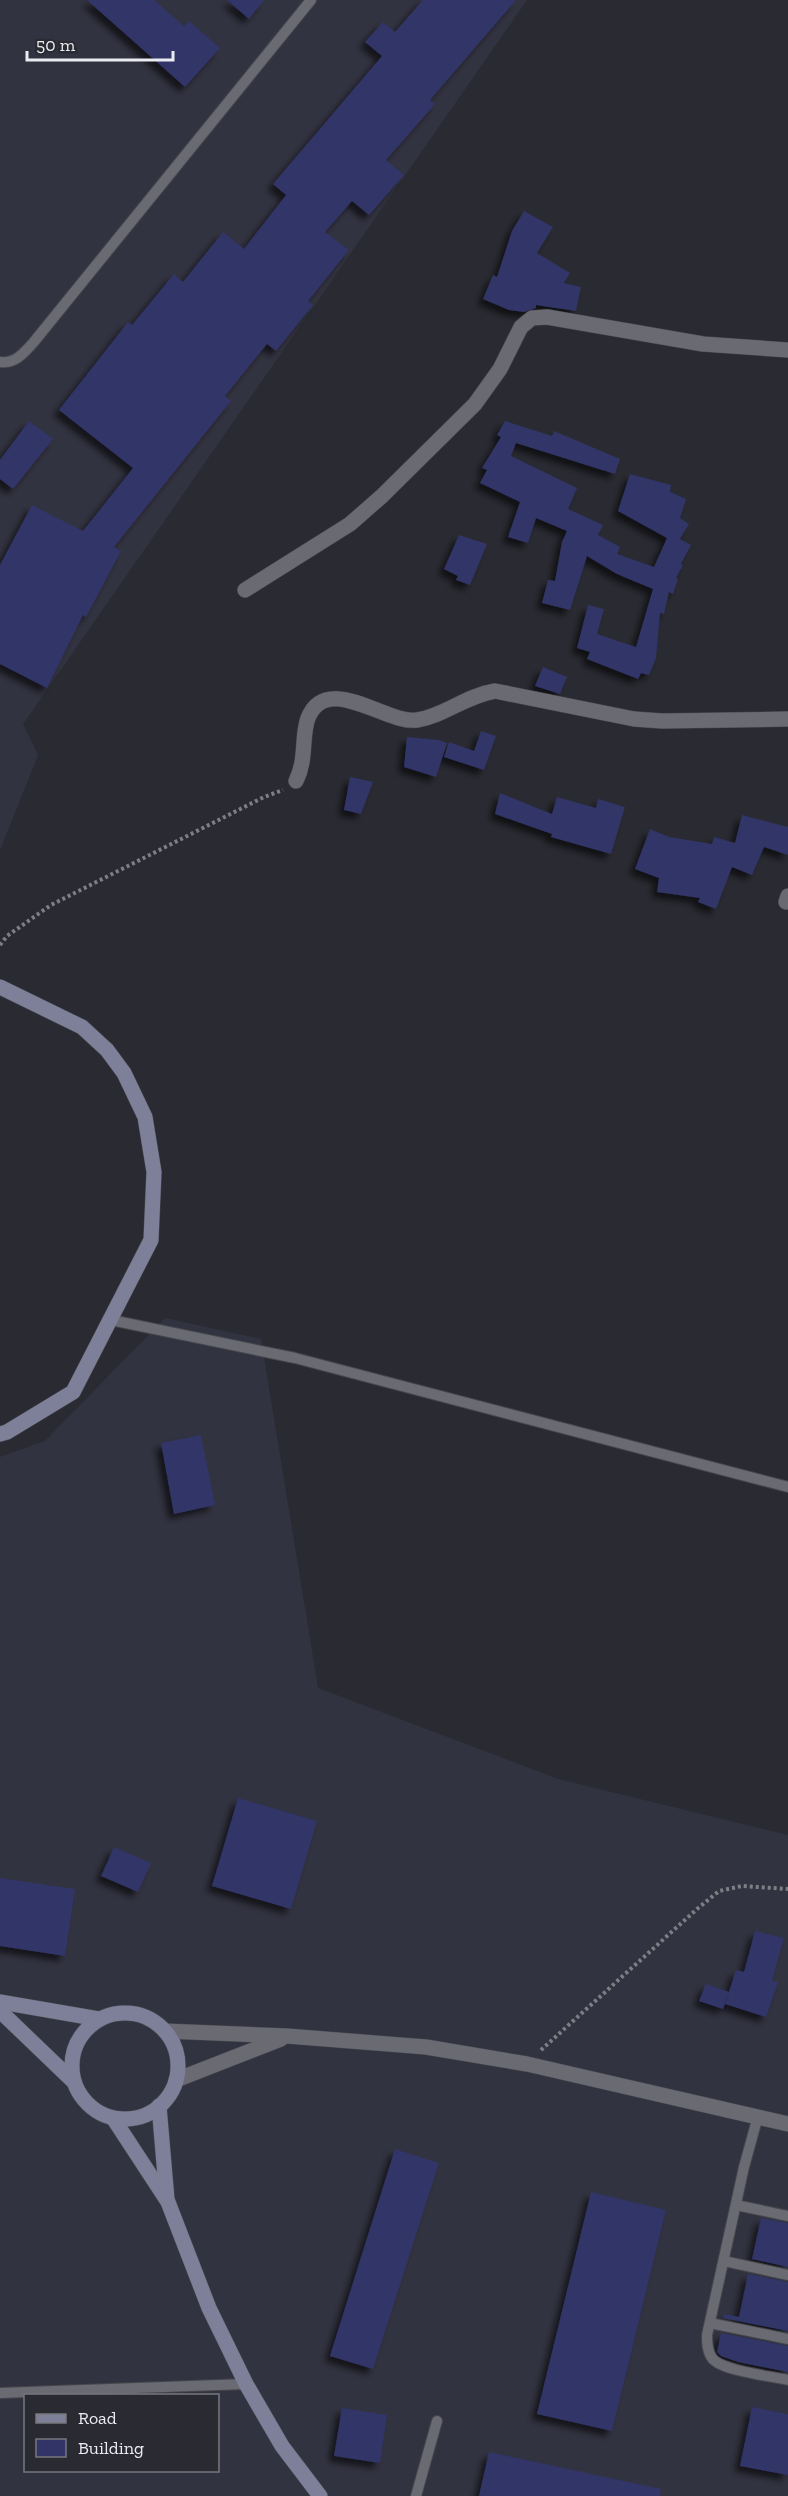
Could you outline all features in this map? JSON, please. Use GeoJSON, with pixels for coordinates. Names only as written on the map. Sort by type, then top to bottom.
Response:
{"type":"FeatureCollection","features":[{"type":"Feature","properties":{"kind":"main road"},"geometry":{"type":"LineString","coordinates":[[0,987],[82,1027],[99,1042],[124,1073],[145,1117],[154,1172],[151,1240],[73,1392],[8,1432],[0,1434]]}},
{"type":"Feature","properties":{"kind":"main road"},"geometry":{"type":"LineString","coordinates":[[0,2002],[99,2019]]}},
{"type":"Feature","properties":{"kind":"main road"},"geometry":{"type":"LineString","coordinates":[[0,2011],[74,2082],[83,2098],[96,2110],[113,2118],[129,2118],[146,2114],[159,2106],[170,2094],[176,2080],[178,2063],[174,2046],[165,2031],[151,2020],[135,2013],[116,2013],[99,2019],[85,2030],[75,2046],[71,2064],[74,2082]]}},
{"type":"Feature","properties":{"kind":"main road"},"geometry":{"type":"LineString","coordinates":[[159,2106],[168,2202]]}},
{"type":"Feature","properties":{"kind":"main road"},"geometry":{"type":"LineString","coordinates":[[113,2118],[168,2202],[209,2308],[246,2384],[282,2446],[320,2496]]}},
{"type":"Feature","properties":{"kind":"street"},"geometry":{"type":"LineString","coordinates":[[245,590],[351,524],[382,496],[475,404],[500,369],[521,327],[532,318],[547,317],[703,344],[788,350]]}},
{"type":"Feature","properties":{"kind":"street"},"geometry":{"type":"LineString","coordinates":[[296,781],[302,768],[308,718],[317,706],[329,699],[343,699],[415,721],[430,717],[479,694],[495,691],[633,719],[662,721],[788,719]]}},
{"type":"Feature","properties":{"kind":"street"},"geometry":{"type":"LineString","coordinates":[[165,2031],[287,2036],[426,2047],[527,2064],[788,2124]]}},
{"type":"Feature","properties":{"kind":"street"},"geometry":{"type":"LineString","coordinates":[[176,2080],[287,2036]]}},
{"type":"Feature","properties":{"kind":"lane"},"geometry":{"type":"LineString","coordinates":[[0,362],[7,363],[22,356],[311,0]]}},
{"type":"Feature","properties":{"kind":"lane"},"geometry":{"type":"LineString","coordinates":[[111,1320],[295,1358],[788,1487]]}},
{"type":"Feature","properties":{"kind":"lane"},"geometry":{"type":"LineString","coordinates":[[758,2116],[723,2260],[710,2323],[708,2347],[712,2358],[721,2366],[788,2380]]}},
{"type":"Feature","properties":{"kind":"lane"},"geometry":{"type":"LineString","coordinates":[[736,2205],[788,2216]]}},
{"type":"Feature","properties":{"kind":"lane"},"geometry":{"type":"LineString","coordinates":[[723,2260],[788,2275]]}},
{"type":"Feature","properties":{"kind":"lane"},"geometry":{"type":"LineString","coordinates":[[710,2323],[788,2338]]}},
{"type":"Feature","properties":{"kind":"lane"},"geometry":{"type":"LineString","coordinates":[[0,2393],[246,2384]]}},
{"type":"Feature","properties":{"kind":"lane"},"geometry":{"type":"LineString","coordinates":[[416,2496],[437,2421]]}},
{"type":"Feature","properties":{"kind":"path"},"geometry":{"type":"LineString","coordinates":[[0,945],[7,936],[51,905],[264,797],[287,789],[296,781]]}},
{"type":"Feature","properties":{"kind":"path"},"geometry":{"type":"LineString","coordinates":[[527,2064],[696,1909],[720,1891],[742,1886],[788,1889]]}},
{"type":"Feature","properties":{"kind":"shaded area"},"geometry":{"type":"Polygon","coordinates":[[[0,0],[527,0],[23,724],[38,755],[0,850],[0,0]]]}},
{"type":"Feature","properties":{"kind":"shaded area"},"geometry":{"type":"Polygon","coordinates":[[[165,1318],[261,1339],[318,1688],[558,1779],[788,1835],[788,2496],[0,2496],[0,1457],[45,1441],[165,1318]]]}},
{"type":"Feature","properties":{"kind":"building"},"geometry":{"type":"Polygon","coordinates":[[[87,0],[154,0],[184,26],[189,21],[220,48],[185,87],[87,0]]]}},
{"type":"Feature","properties":{"kind":"building"},"geometry":{"type":"Polygon","coordinates":[[[227,0],[264,0],[249,19],[227,0]]]}},
{"type":"Feature","properties":{"kind":"building"},"geometry":{"type":"Polygon","coordinates":[[[423,0],[516,0],[430,100],[435,104],[386,160],[404,175],[369,215],[352,201],[325,232],[349,250],[308,301],[313,305],[276,351],[267,344],[225,396],[231,401],[114,547],[121,551],[86,617],[83,615],[47,688],[0,664],[0,565],[32,505],[83,531],[133,468],[59,410],[128,322],[132,325],[174,274],[183,282],[223,232],[244,249],[286,195],[273,184],[382,56],[365,42],[383,22],[395,32],[423,0]]]}},
{"type":"Feature","properties":{"kind":"building"},"geometry":{"type":"Polygon","coordinates":[[[524,211],[553,227],[537,253],[570,273],[564,283],[581,287],[576,311],[536,305],[536,308],[524,312],[509,310],[483,299],[493,275],[497,277],[512,231],[524,211]]]}},
{"type":"Feature","properties":{"kind":"building"},"geometry":{"type":"Polygon","coordinates":[[[29,421],[53,439],[13,489],[0,479],[0,460],[29,421]]]}},
{"type":"Feature","properties":{"kind":"building"},"geometry":{"type":"Polygon","coordinates":[[[505,421],[552,436],[554,431],[620,459],[615,474],[516,443],[511,456],[577,488],[568,509],[603,525],[598,535],[620,547],[617,554],[654,567],[667,538],[618,511],[630,474],[671,485],[670,492],[686,499],[680,518],[689,524],[680,539],[691,545],[681,564],[683,565],[676,578],[678,579],[673,594],[669,592],[664,614],[660,613],[656,658],[649,675],[641,673],[638,679],[587,659],[590,652],[577,648],[588,605],[604,609],[597,634],[636,647],[653,589],[617,574],[587,556],[570,610],[542,603],[548,580],[555,581],[562,542],[567,531],[536,518],[528,543],[508,537],[520,502],[480,483],[487,470],[482,468],[501,437],[497,435],[505,421]]]}},
{"type":"Feature","properties":{"kind":"building"},"geometry":{"type":"Polygon","coordinates":[[[459,535],[487,544],[470,585],[456,580],[458,576],[444,569],[459,535]]]}},
{"type":"Feature","properties":{"kind":"building"},"geometry":{"type":"Polygon","coordinates":[[[543,667],[567,677],[560,694],[535,686],[543,667]]]}},
{"type":"Feature","properties":{"kind":"building"},"geometry":{"type":"Polygon","coordinates":[[[481,731],[496,736],[484,770],[444,757],[449,742],[474,751],[481,731]]]}},
{"type":"Feature","properties":{"kind":"building"},"geometry":{"type":"Polygon","coordinates":[[[407,737],[447,743],[436,777],[404,767],[407,737]]]}},
{"type":"Feature","properties":{"kind":"building"},"geometry":{"type":"Polygon","coordinates":[[[350,777],[373,782],[361,814],[344,810],[350,777]]]}},
{"type":"Feature","properties":{"kind":"building"},"geometry":{"type":"Polygon","coordinates":[[[500,793],[552,814],[557,797],[596,808],[598,799],[625,807],[611,854],[551,837],[552,834],[495,814],[500,793]]]}},
{"type":"Feature","properties":{"kind":"building"},"geometry":{"type":"Polygon","coordinates":[[[742,815],[788,827],[788,855],[764,847],[752,875],[732,867],[716,909],[698,902],[700,898],[657,892],[659,878],[635,869],[650,829],[669,837],[712,844],[714,837],[735,843],[742,815]]]}},
{"type":"Feature","properties":{"kind":"building"},"geometry":{"type":"Polygon","coordinates":[[[201,1435],[215,1505],[174,1514],[161,1443],[201,1435]]]}},
{"type":"Feature","properties":{"kind":"building"},"geometry":{"type":"Polygon","coordinates":[[[238,1798],[317,1821],[291,1909],[212,1886],[238,1798]]]}},
{"type":"Feature","properties":{"kind":"building"},"geometry":{"type":"Polygon","coordinates":[[[114,1847],[151,1863],[138,1892],[101,1876],[114,1847]]]}},
{"type":"Feature","properties":{"kind":"building"},"geometry":{"type":"Polygon","coordinates":[[[0,1878],[75,1889],[65,1956],[0,1946],[0,1878]]]}},
{"type":"Feature","properties":{"kind":"building"},"geometry":{"type":"Polygon","coordinates":[[[755,1931],[784,1938],[772,1981],[778,1982],[766,2017],[725,2004],[736,1970],[744,1972],[755,1931]]]}},
{"type":"Feature","properties":{"kind":"building"},"geometry":{"type":"Polygon","coordinates":[[[706,1984],[729,1992],[723,2009],[699,2001],[706,1984]]]}},
{"type":"Feature","properties":{"kind":"building"},"geometry":{"type":"Polygon","coordinates":[[[395,2149],[439,2163],[373,2369],[330,2356],[395,2149]]]}},
{"type":"Feature","properties":{"kind":"building"},"geometry":{"type":"Polygon","coordinates":[[[591,2192],[666,2210],[612,2431],[537,2414],[591,2192]]]}},
{"type":"Feature","properties":{"kind":"building"},"geometry":{"type":"Polygon","coordinates":[[[761,2218],[788,2223],[788,2267],[752,2259],[761,2218]]]}},
{"type":"Feature","properties":{"kind":"building"},"geometry":{"type":"Polygon","coordinates":[[[748,2274],[788,2282],[788,2331],[723,2318],[724,2314],[739,2317],[748,2274]]]}},
{"type":"Feature","properties":{"kind":"building"},"geometry":{"type":"Polygon","coordinates":[[[721,2333],[788,2346],[788,2372],[738,2362],[721,2356],[717,2352],[721,2333]]]}},
{"type":"Feature","properties":{"kind":"building"},"geometry":{"type":"Polygon","coordinates":[[[752,2407],[788,2414],[788,2475],[740,2466],[752,2407]]]}},
{"type":"Feature","properties":{"kind":"building"},"geometry":{"type":"Polygon","coordinates":[[[342,2408],[387,2415],[380,2463],[334,2456],[342,2408]]]}},
{"type":"Feature","properties":{"kind":"building"},"geometry":{"type":"Polygon","coordinates":[[[489,2452],[661,2489],[660,2496],[479,2496],[489,2452]]]}}]}
